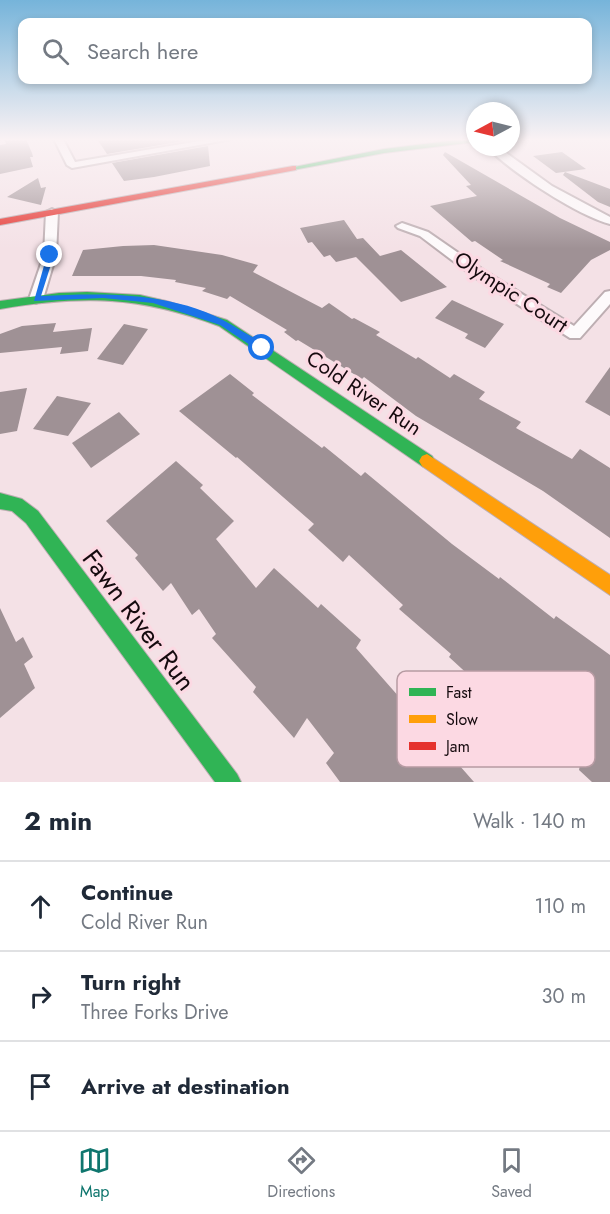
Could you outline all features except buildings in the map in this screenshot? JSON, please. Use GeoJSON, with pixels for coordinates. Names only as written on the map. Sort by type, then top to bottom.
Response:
{"type":"FeatureCollection","features":[{"type":"Feature","properties":{"kind":"street"},"geometry":{"type":"LineString","coordinates":[[0,222],[251,175]]}},
{"type":"Feature","properties":{"kind":"street"},"geometry":{"type":"LineString","coordinates":[[528,175],[579,207],[610,221]]}},
{"type":"Feature","properties":{"kind":"street"},"geometry":{"type":"LineString","coordinates":[[36,299],[50,255],[52,212]]}},
{"type":"Feature","properties":{"kind":"street","name":"Olympic Court"},"geometry":{"type":"LineString","coordinates":[[402,226],[424,234],[478,273],[575,334],[610,295]]}},
{"type":"Feature","properties":{"kind":"street","name":"Cold River Run"},"geometry":{"type":"LineString","coordinates":[[0,305],[36,299],[103,296],[140,298],[180,307],[223,322],[610,586]]}},
{"type":"Feature","properties":{"kind":"street","name":"Fawn River Run"},"geometry":{"type":"LineString","coordinates":[[0,501],[16,504],[32,517],[229,782]]}},
{"type":"Feature","properties":{"kind":"traffic: fast"},"geometry":{"type":"LineString","coordinates":[[0,305],[87,295],[140,299],[194,312],[223,323],[427,461]]}},
{"type":"Feature","properties":{"kind":"traffic: fast"},"geometry":{"type":"LineString","coordinates":[[0,501],[16,504],[32,517],[229,782]]}},
{"type":"Feature","properties":{"kind":"traffic: slow"},"geometry":{"type":"LineString","coordinates":[[427,461],[610,586]]}},
{"type":"Feature","properties":{"kind":"traffic: jam"},"geometry":{"type":"LineString","coordinates":[[0,222],[252,175]]}},
{"type":"Feature","properties":{"kind":"route"},"geometry":{"type":"LineString","coordinates":[[50,255],[36,299],[103,296],[153,300],[223,322],[262,348]]}}]}
